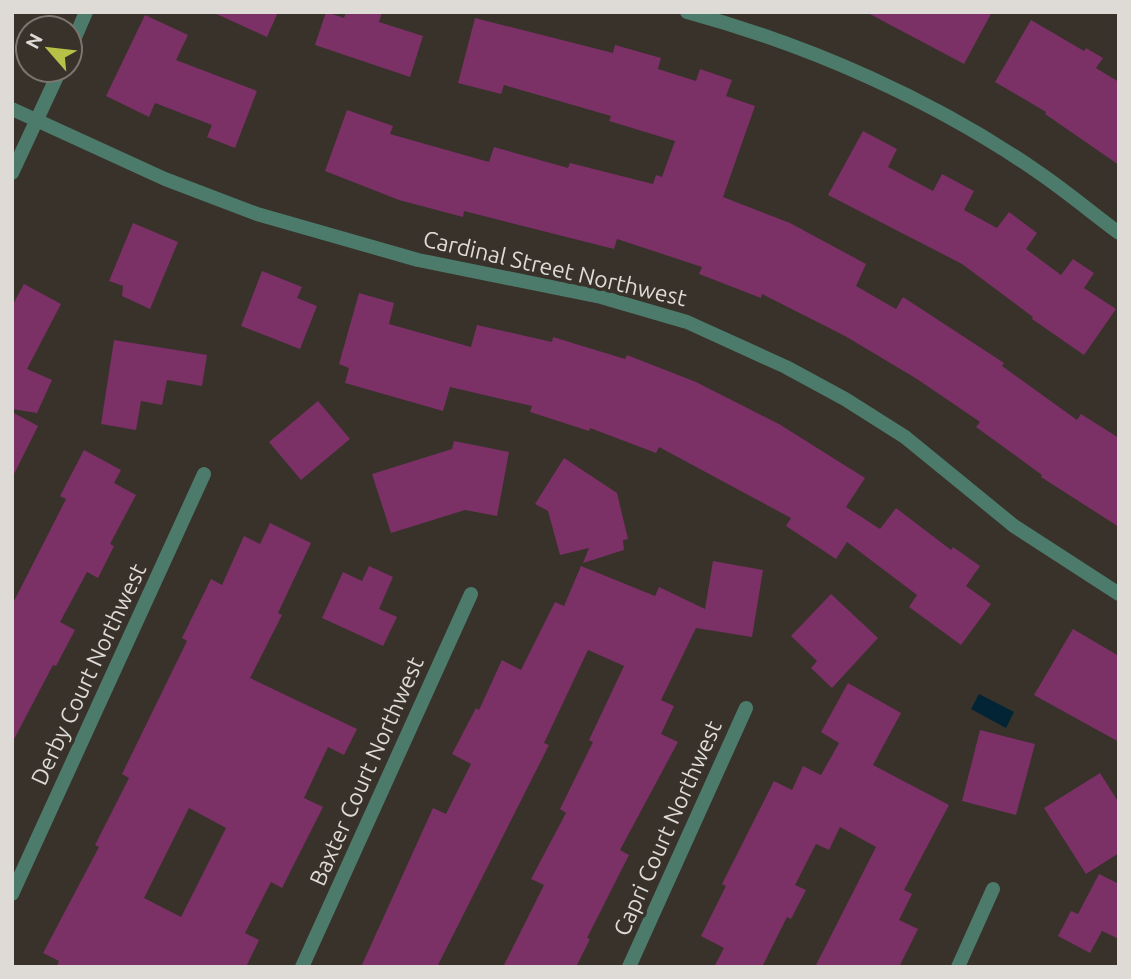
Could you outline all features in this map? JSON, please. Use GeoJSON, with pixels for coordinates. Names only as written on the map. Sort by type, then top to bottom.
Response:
{"type":"FeatureCollection","features":[{"type":"Feature","properties":{"kind":"street"},"geometry":{"type":"LineString","coordinates":[[687,12],[736,25],[836,62],[926,106],[1037,171],[1119,233]]}},
{"type":"Feature","properties":{"kind":"street"},"geometry":{"type":"LineString","coordinates":[[12,173],[54,84]]}},
{"type":"Feature","properties":{"kind":"street","name":"Cardinal Street Northwest"},"geometry":{"type":"LineString","coordinates":[[12,109],[165,179],[257,214],[418,260],[601,297],[700,328],[786,367],[895,431],[1014,526],[1119,594]]}},
{"type":"Feature","properties":{"kind":"street","name":"Derby Court Northwest"},"geometry":{"type":"LineString","coordinates":[[12,894],[204,474]]}},
{"type":"Feature","properties":{"kind":"street","name":"Baxter Court Northwest"},"geometry":{"type":"LineString","coordinates":[[302,967],[471,594]]}},
{"type":"Feature","properties":{"kind":"street","name":"Capri Court Northwest"},"geometry":{"type":"LineString","coordinates":[[629,967],[746,708]]}},
{"type":"Feature","properties":{"kind":"street"},"geometry":{"type":"LineString","coordinates":[[958,967],[993,889]]}},
{"type":"Feature","properties":{"kind":"water"},"geometry":{"type":"Polygon","coordinates":[[[979,694],[1014,712],[1006,728],[971,709],[979,694]]]}},
{"type":"Feature","properties":{"kind":"building"},"geometry":{"type":"Polygon","coordinates":[[[212,12],[278,12],[267,37],[212,12]]]}},
{"type":"Feature","properties":{"kind":"building"},"geometry":{"type":"Polygon","coordinates":[[[326,12],[344,18],[346,12],[382,12],[379,22],[423,36],[410,77],[315,45],[326,12]]]}},
{"type":"Feature","properties":{"kind":"building"},"geometry":{"type":"Polygon","coordinates":[[[866,12],[992,12],[964,64],[866,12]]]}},
{"type":"Feature","properties":{"kind":"building"},"geometry":{"type":"Polygon","coordinates":[[[145,15],[188,35],[176,60],[257,91],[235,148],[207,137],[212,125],[155,103],[149,117],[106,96],[145,15]]]}},
{"type":"Feature","properties":{"kind":"building"},"geometry":{"type":"Polygon","coordinates":[[[475,18],[613,53],[615,45],[661,58],[658,69],[696,81],[700,69],[732,80],[726,96],[755,106],[723,197],[790,223],[866,264],[856,286],[896,309],[903,297],[1004,363],[1002,366],[1077,420],[1081,414],[1119,438],[1119,527],[1041,477],[1042,475],[976,427],[980,422],[917,379],[845,336],[762,294],[761,298],[699,274],[702,267],[617,239],[614,249],[464,211],[463,217],[399,200],[325,171],[347,110],[393,126],[390,134],[489,162],[494,147],[568,168],[570,163],[653,184],[656,175],[662,177],[675,141],[609,121],[611,116],[504,85],[501,94],[458,83],[475,18]]]}},
{"type":"Feature","properties":{"kind":"building"},"geometry":{"type":"Polygon","coordinates":[[[1031,20],[1084,51],[1086,48],[1103,58],[1096,68],[1119,82],[1119,165],[1045,114],[1046,112],[995,82],[1031,20]]]}},
{"type":"Feature","properties":{"kind":"building"},"geometry":{"type":"Polygon","coordinates":[[[863,131],[897,149],[888,167],[933,191],[942,174],[974,191],[964,210],[997,228],[1009,212],[1037,233],[1026,249],[1061,275],[1073,259],[1094,273],[1084,288],[1116,309],[1084,355],[1032,319],[1033,317],[962,264],[828,195],[863,131]]]}},
{"type":"Feature","properties":{"kind":"building"},"geometry":{"type":"Polygon","coordinates":[[[133,223],[178,242],[150,309],[122,296],[123,286],[109,281],[133,223]]]}},
{"type":"Feature","properties":{"kind":"building"},"geometry":{"type":"Polygon","coordinates":[[[262,271],[302,287],[297,298],[317,306],[300,349],[241,326],[262,271]]]}},
{"type":"Feature","properties":{"kind":"building"},"geometry":{"type":"Polygon","coordinates":[[[24,284],[61,304],[27,369],[52,380],[37,413],[12,409],[12,306],[24,284]]]}},
{"type":"Feature","properties":{"kind":"building"},"geometry":{"type":"Polygon","coordinates":[[[359,293],[394,303],[389,324],[471,347],[477,325],[552,342],[553,337],[625,359],[627,355],[696,382],[779,424],[865,478],[846,507],[880,529],[896,508],[951,550],[953,547],[980,566],[966,586],[991,604],[961,645],[909,607],[917,595],[847,542],[836,559],[786,526],[791,518],[659,447],[656,453],[590,428],[589,431],[530,412],[532,406],[450,387],[443,411],[345,383],[349,368],[339,364],[359,293]]]}},
{"type":"Feature","properties":{"kind":"building"},"geometry":{"type":"Polygon","coordinates":[[[114,340],[207,355],[202,386],[167,380],[162,405],[141,401],[136,430],[101,424],[114,340]]]}},
{"type":"Feature","properties":{"kind":"building"},"geometry":{"type":"Polygon","coordinates":[[[318,401],[350,439],[301,480],[269,442],[318,401]]]}},
{"type":"Feature","properties":{"kind":"building"},"geometry":{"type":"Polygon","coordinates":[[[12,412],[38,426],[12,478],[12,412]]]}},
{"type":"Feature","properties":{"kind":"building"},"geometry":{"type":"Polygon","coordinates":[[[454,441],[509,452],[497,516],[465,510],[391,533],[372,474],[452,449],[454,441]]]}},
{"type":"Feature","properties":{"kind":"building"},"geometry":{"type":"Polygon","coordinates":[[[84,450],[121,470],[114,483],[136,495],[110,544],[114,546],[98,578],[87,572],[60,622],[75,630],[56,666],[53,665],[12,743],[12,605],[66,499],[60,496],[84,450]]]}},
{"type":"Feature","properties":{"kind":"building"},"geometry":{"type":"Polygon","coordinates":[[[564,458],[617,493],[628,539],[623,540],[624,550],[583,563],[589,548],[560,555],[548,511],[535,504],[564,458]]]}},
{"type":"Feature","properties":{"kind":"building"},"geometry":{"type":"Polygon","coordinates":[[[270,523],[311,543],[278,613],[282,615],[250,678],[357,729],[344,755],[328,747],[304,798],[323,807],[282,888],[271,882],[245,933],[259,940],[246,967],[57,967],[59,961],[43,953],[99,847],[95,845],[129,778],[122,774],[187,641],[182,638],[211,579],[222,585],[244,536],[260,544],[270,523]],[[189,808],[144,898],[181,917],[226,828],[189,808]]]}},
{"type":"Feature","properties":{"kind":"building"},"geometry":{"type":"Polygon","coordinates":[[[713,561],[763,570],[752,637],[696,628],[661,700],[674,706],[661,734],[678,742],[620,850],[629,855],[587,938],[590,939],[576,967],[503,967],[544,885],[531,879],[566,813],[560,809],[593,742],[589,740],[624,666],[588,650],[544,743],[549,745],[437,967],[361,967],[433,808],[446,814],[471,764],[452,754],[476,708],[479,710],[502,660],[521,670],[555,602],[564,606],[581,566],[655,596],[659,587],[705,609],[713,561]]]}},
{"type":"Feature","properties":{"kind":"building"},"geometry":{"type":"Polygon","coordinates":[[[369,566],[393,577],[379,609],[397,617],[383,646],[322,618],[343,572],[362,581],[369,566]]]}},
{"type":"Feature","properties":{"kind":"building"},"geometry":{"type":"Polygon","coordinates":[[[831,594],[878,638],[832,688],[811,668],[817,661],[791,636],[831,594]]]}},
{"type":"Feature","properties":{"kind":"building"},"geometry":{"type":"Polygon","coordinates":[[[1073,629],[1119,656],[1119,742],[1034,695],[1073,629]]]}},
{"type":"Feature","properties":{"kind":"building"},"geometry":{"type":"Polygon","coordinates":[[[848,683],[901,713],[873,765],[949,805],[904,890],[912,894],[899,920],[918,929],[899,967],[815,967],[876,847],[840,827],[829,850],[816,844],[795,885],[806,890],[791,919],[787,917],[762,967],[714,967],[724,948],[701,936],[726,886],[722,884],[774,781],[792,790],[803,766],[821,775],[839,743],[821,732],[848,683]]]}},
{"type":"Feature","properties":{"kind":"building"},"geometry":{"type":"Polygon","coordinates":[[[980,730],[1035,744],[1016,815],[962,801],[980,730]]]}},
{"type":"Feature","properties":{"kind":"building"},"geometry":{"type":"Polygon","coordinates":[[[1100,773],[1119,803],[1119,853],[1086,874],[1044,808],[1100,773]]]}},
{"type":"Feature","properties":{"kind":"building"},"geometry":{"type":"Polygon","coordinates":[[[1099,874],[1119,884],[1119,939],[1102,931],[1090,953],[1058,936],[1071,911],[1078,914],[1099,874]]]}}]}
